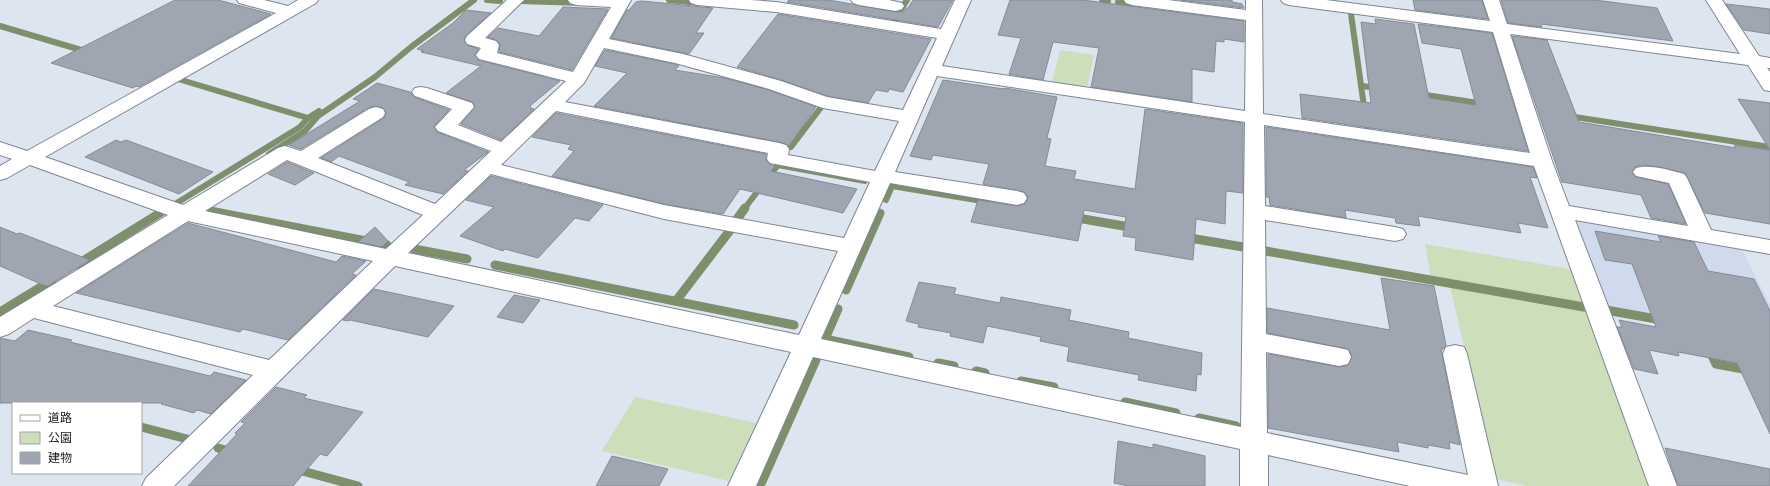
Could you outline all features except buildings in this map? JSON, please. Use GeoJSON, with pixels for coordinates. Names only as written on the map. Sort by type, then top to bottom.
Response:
{"type":"FeatureCollection","features":[{"type":"Feature","properties":{"kind":"street"},"geometry":{"type":"LineString","coordinates":[[245,0],[289,11]]}},
{"type":"Feature","properties":{"kind":"street"},"geometry":{"type":"LineString","coordinates":[[0,174],[310,0]]}},
{"type":"Feature","properties":{"kind":"street"},"geometry":{"type":"LineString","coordinates":[[516,0],[472,40],[490,45],[490,50],[485,55],[578,79]]}},
{"type":"Feature","properties":{"kind":"street"},"geometry":{"type":"LineString","coordinates":[[156,486],[391,257],[578,79],[621,1],[576,0]]}},
{"type":"Feature","properties":{"kind":"street"},"geometry":{"type":"LineString","coordinates":[[697,0],[776,7],[947,35]]}},
{"type":"Feature","properties":{"kind":"street"},"geometry":{"type":"LineString","coordinates":[[859,0],[898,3],[884,24]]}},
{"type":"Feature","properties":{"kind":"street"},"geometry":{"type":"LineString","coordinates":[[742,486],[963,0]]}},
{"type":"Feature","properties":{"kind":"street"},"geometry":{"type":"LineString","coordinates":[[1132,0],[1253,8],[1254,486]]}},
{"type":"Feature","properties":{"kind":"street"},"geometry":{"type":"LineString","coordinates":[[1289,0],[1498,26],[1762,62]]}},
{"type":"Feature","properties":{"kind":"street"},"geometry":{"type":"LineString","coordinates":[[1491,0],[1542,161],[1663,486]]}},
{"type":"Feature","properties":{"kind":"street"},"geometry":{"type":"LineString","coordinates":[[1714,0],[1762,62],[1770,86]]}},
{"type":"Feature","properties":{"kind":"street"},"geometry":{"type":"LineString","coordinates":[[598,42],[677,58],[775,86],[824,102],[910,117]]}},
{"type":"Feature","properties":{"kind":"street"},"geometry":{"type":"LineString","coordinates":[[931,70],[1542,161]]}},
{"type":"Feature","properties":{"kind":"street"},"geometry":{"type":"LineString","coordinates":[[421,92],[465,107],[445,127],[505,150]]}},
{"type":"Feature","properties":{"kind":"street"},"geometry":{"type":"LineString","coordinates":[[552,105],[779,149],[777,159],[1017,198]]}},
{"type":"Feature","properties":{"kind":"street"},"geometry":{"type":"LineString","coordinates":[[303,159],[376,113]]}},
{"type":"Feature","properties":{"kind":"street"},"geometry":{"type":"LineString","coordinates":[[0,148],[178,211],[1465,486]]}},
{"type":"Feature","properties":{"kind":"street"},"geometry":{"type":"LineString","coordinates":[[0,328],[178,211],[284,152],[438,213]]}},
{"type":"Feature","properties":{"kind":"street"},"geometry":{"type":"LineString","coordinates":[[486,167],[664,212],[850,246]]}},
{"type":"Feature","properties":{"kind":"street"},"geometry":{"type":"LineString","coordinates":[[1643,172],[1677,178],[1703,236]]}},
{"type":"Feature","properties":{"kind":"street"},"geometry":{"type":"LineString","coordinates":[[1253,211],[1395,234]]}},
{"type":"Feature","properties":{"kind":"street"},"geometry":{"type":"LineString","coordinates":[[1561,211],[1770,247]]}},
{"type":"Feature","properties":{"kind":"street"},"geometry":{"type":"LineString","coordinates":[[31,309],[274,371]]}},
{"type":"Feature","properties":{"kind":"street"},"geometry":{"type":"LineString","coordinates":[[1254,341],[1339,357]]}},
{"type":"Feature","properties":{"kind":"street"},"geometry":{"type":"LineString","coordinates":[[1455,354],[1484,486]]}},
{"type":"Feature","properties":{"kind":"shaded area"},"geometry":{"type":"Polygon","coordinates":[[[1575,220],[1741,248],[1770,304],[1770,372],[1719,362],[1703,326],[1605,308],[1575,220]]]}},
{"type":"Feature","properties":{"kind":"green space"},"geometry":{"type":"Polygon","coordinates":[[[1060,50],[1094,55],[1087,88],[1052,83],[1060,50]]]}},
{"type":"Feature","properties":{"kind":"green space"},"geometry":{"type":"Polygon","coordinates":[[[1425,244],[1571,269],[1584,305],[1431,279],[1425,244]]]}},
{"type":"Feature","properties":{"kind":"green space"},"geometry":{"type":"Polygon","coordinates":[[[1450,286],[1590,311],[1653,486],[1527,486],[1495,479],[1450,286]]]}},
{"type":"Feature","properties":{"kind":"green space"},"geometry":{"type":"Polygon","coordinates":[[[635,397],[756,423],[729,481],[602,451],[635,397]]]}},
{"type":"Feature","properties":{"kind":"waterway"},"geometry":{"type":"LineString","coordinates":[[269,154],[305,131],[318,116],[375,77],[411,47],[474,0]]}},
{"type":"Feature","properties":{"kind":"waterway"},"geometry":{"type":"LineString","coordinates":[[487,0],[500,1]]}},
{"type":"Feature","properties":{"kind":"waterway"},"geometry":{"type":"LineString","coordinates":[[669,0],[700,3]]}},
{"type":"Feature","properties":{"kind":"waterway"},"geometry":{"type":"LineString","coordinates":[[893,22],[907,0]]}},
{"type":"Feature","properties":{"kind":"waterway"},"geometry":{"type":"LineString","coordinates":[[1102,0],[1108,1]]}},
{"type":"Feature","properties":{"kind":"waterway"},"geometry":{"type":"LineString","coordinates":[[520,1],[581,3]]}},
{"type":"Feature","properties":{"kind":"waterway"},"geometry":{"type":"LineString","coordinates":[[1118,2],[1129,4]]}},
{"type":"Feature","properties":{"kind":"waterway"},"geometry":{"type":"LineString","coordinates":[[1351,14],[1361,86]]}},
{"type":"Feature","properties":{"kind":"waterway"},"geometry":{"type":"LineString","coordinates":[[0,26],[88,52]]}},
{"type":"Feature","properties":{"kind":"waterway"},"geometry":{"type":"LineString","coordinates":[[178,79],[308,118]]}},
{"type":"Feature","properties":{"kind":"waterway"},"geometry":{"type":"LineString","coordinates":[[1361,86],[1380,88]]}},
{"type":"Feature","properties":{"kind":"waterway"},"geometry":{"type":"LineString","coordinates":[[1361,86],[1367,128]]}},
{"type":"Feature","properties":{"kind":"waterway"},"geometry":{"type":"LineString","coordinates":[[1419,94],[1485,104]]}},
{"type":"Feature","properties":{"kind":"waterway"},"geometry":{"type":"LineString","coordinates":[[791,147],[822,106]]}},
{"type":"Feature","properties":{"kind":"waterway"},"geometry":{"type":"LineString","coordinates":[[308,118],[319,111]]}},
{"type":"Feature","properties":{"kind":"waterway"},"geometry":{"type":"LineString","coordinates":[[1568,116],[1770,147]]}},
{"type":"Feature","properties":{"kind":"waterway"},"geometry":{"type":"LineString","coordinates":[[167,209],[300,127],[308,118]]}},
{"type":"Feature","properties":{"kind":"waterway"},"geometry":{"type":"LineString","coordinates":[[744,209],[778,165],[865,181]]}},
{"type":"Feature","properties":{"kind":"waterway"},"geometry":{"type":"LineString","coordinates":[[886,200],[892,186],[988,202]]}},
{"type":"Feature","properties":{"kind":"waterway"},"geometry":{"type":"LineString","coordinates":[[78,264],[168,208]]}},
{"type":"Feature","properties":{"kind":"waterway"},"geometry":{"type":"LineString","coordinates":[[737,219],[745,208]]}},
{"type":"Feature","properties":{"kind":"waterway"},"geometry":{"type":"LineString","coordinates":[[205,210],[387,245]]}},
{"type":"Feature","properties":{"kind":"waterway"},"geometry":{"type":"LineString","coordinates":[[846,290],[880,213]]}},
{"type":"Feature","properties":{"kind":"waterway"},"geometry":{"type":"LineString","coordinates":[[1072,217],[1135,228]]}},
{"type":"Feature","properties":{"kind":"waterway"},"geometry":{"type":"LineString","coordinates":[[676,301],[731,229]]}},
{"type":"Feature","properties":{"kind":"waterway"},"geometry":{"type":"LineString","coordinates":[[1184,237],[1243,247]]}},
{"type":"Feature","properties":{"kind":"waterway"},"geometry":{"type":"LineString","coordinates":[[414,249],[467,259]]}},
{"type":"Feature","properties":{"kind":"waterway"},"geometry":{"type":"LineString","coordinates":[[1260,250],[1584,307]]}},
{"type":"Feature","properties":{"kind":"waterway"},"geometry":{"type":"LineString","coordinates":[[495,265],[794,325]]}},
{"type":"Feature","properties":{"kind":"waterway"},"geometry":{"type":"LineString","coordinates":[[0,312],[52,280]]}},
{"type":"Feature","properties":{"kind":"waterway"},"geometry":{"type":"LineString","coordinates":[[838,309],[825,339],[909,357]]}},
{"type":"Feature","properties":{"kind":"waterway"},"geometry":{"type":"LineString","coordinates":[[1606,310],[1662,320]]}},
{"type":"Feature","properties":{"kind":"waterway"},"geometry":{"type":"LineString","coordinates":[[1709,349],[1716,364],[1770,374]]}},
{"type":"Feature","properties":{"kind":"waterway"},"geometry":{"type":"LineString","coordinates":[[760,486],[816,360]]}},
{"type":"Feature","properties":{"kind":"waterway"},"geometry":{"type":"LineString","coordinates":[[938,363],[954,366]]}},
{"type":"Feature","properties":{"kind":"waterway"},"geometry":{"type":"LineString","coordinates":[[976,371],[985,373]]}},
{"type":"Feature","properties":{"kind":"waterway"},"geometry":{"type":"LineString","coordinates":[[1021,381],[1054,387]]}},
{"type":"Feature","properties":{"kind":"waterway"},"geometry":{"type":"LineString","coordinates":[[1125,402],[1176,413]]}},
{"type":"Feature","properties":{"kind":"waterway"},"geometry":{"type":"LineString","coordinates":[[1199,418],[1236,426]]}},
{"type":"Feature","properties":{"kind":"waterway"},"geometry":{"type":"LineString","coordinates":[[142,427],[191,440]]}},
{"type":"Feature","properties":{"kind":"waterway"},"geometry":{"type":"LineString","coordinates":[[218,448],[232,452]]}},
{"type":"Feature","properties":{"kind":"waterway"},"geometry":{"type":"LineString","coordinates":[[295,469],[358,486]]}}]}
